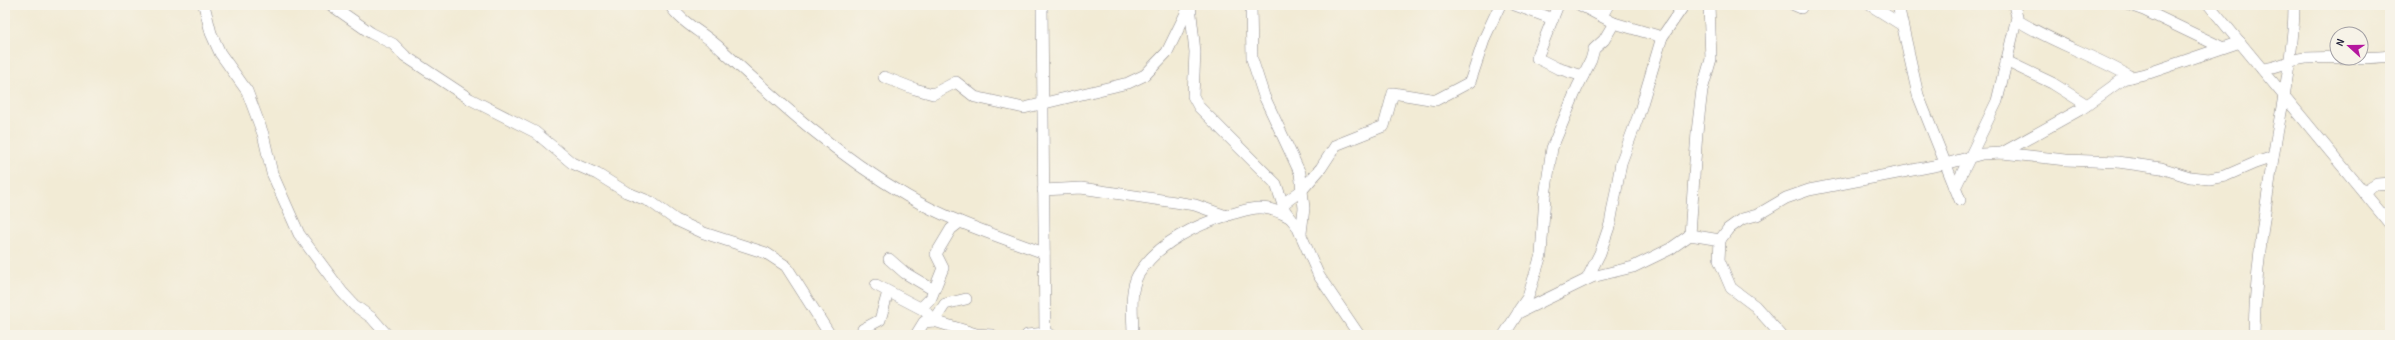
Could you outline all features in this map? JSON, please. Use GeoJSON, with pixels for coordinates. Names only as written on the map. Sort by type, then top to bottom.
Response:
{"type":"FeatureCollection","features":[{"type":"Feature","properties":{"kind":"street"},"geometry":{"type":"LineString","coordinates":[[204,5],[211,33],[220,53],[247,91],[263,134],[272,173],[299,234],[342,292],[387,335]]}},
{"type":"Feature","properties":{"kind":"street"},"geometry":{"type":"LineString","coordinates":[[331,5],[371,32],[393,44],[405,56],[464,96],[516,124],[535,132],[572,163],[597,174],[626,192],[651,202],[676,220],[704,233],[766,252],[786,266],[830,335]]}},
{"type":"Feature","properties":{"kind":"street"},"geometry":{"type":"LineString","coordinates":[[670,5],[690,25],[706,34],[786,110],[870,174],[908,197],[960,222],[1044,253]]}},
{"type":"Feature","properties":{"kind":"street"},"geometry":{"type":"LineString","coordinates":[[1027,335],[1047,334],[1043,190],[1042,5]]}},
{"type":"Feature","properties":{"kind":"street"},"geometry":{"type":"LineString","coordinates":[[884,77],[915,89],[934,94],[956,82],[975,97],[1024,108],[1042,106],[1128,83],[1145,75],[1167,52],[1190,5],[1195,52],[1193,96],[1198,107],[1276,184],[1283,204],[1301,234],[1319,276],[1359,335]]}},
{"type":"Feature","properties":{"kind":"street"},"geometry":{"type":"LineString","coordinates":[[1251,5],[1252,59],[1264,96],[1300,173],[1304,208],[1301,234]]}},
{"type":"Feature","properties":{"kind":"street"},"geometry":{"type":"LineString","coordinates":[[1283,204],[1302,190],[1321,168],[1336,145],[1384,126],[1393,94],[1436,100],[1470,82],[1486,37],[1500,5]]}},
{"type":"Feature","properties":{"kind":"street"},"geometry":{"type":"LineString","coordinates":[[1515,5],[1553,18]]}},
{"type":"Feature","properties":{"kind":"street"},"geometry":{"type":"LineString","coordinates":[[1558,5],[1537,58],[1557,68],[1583,76]]}},
{"type":"Feature","properties":{"kind":"street"},"geometry":{"type":"LineString","coordinates":[[1580,5],[1614,23],[1662,37]]}},
{"type":"Feature","properties":{"kind":"street"},"geometry":{"type":"LineString","coordinates":[[1602,16],[1608,5]]}},
{"type":"Feature","properties":{"kind":"street"},"geometry":{"type":"LineString","coordinates":[[1588,279],[1600,253],[1610,224],[1621,163],[1639,114],[1662,37],[1684,5]]}},
{"type":"Feature","properties":{"kind":"street"},"geometry":{"type":"LineString","coordinates":[[1690,235],[1697,132],[1702,90],[1711,59],[1709,5]]}},
{"type":"Feature","properties":{"kind":"street"},"geometry":{"type":"LineString","coordinates":[[1870,5],[1902,25]]}},
{"type":"Feature","properties":{"kind":"street"},"geometry":{"type":"LineString","coordinates":[[1898,5],[1918,95],[1960,200]]}},
{"type":"Feature","properties":{"kind":"street"},"geometry":{"type":"LineString","coordinates":[[1955,188],[1997,101],[2017,20],[2014,5]]}},
{"type":"Feature","properties":{"kind":"street"},"geometry":{"type":"LineString","coordinates":[[2130,5],[2144,10],[2221,47]]}},
{"type":"Feature","properties":{"kind":"street"},"geometry":{"type":"LineString","coordinates":[[2209,5],[2284,98],[2390,224]]}},
{"type":"Feature","properties":{"kind":"street"},"geometry":{"type":"LineString","coordinates":[[2254,335],[2259,260],[2273,157],[2284,98],[2288,85],[2288,60],[2294,26],[2294,5]]}},
{"type":"Feature","properties":{"kind":"street"},"geometry":{"type":"LineString","coordinates":[[2017,20],[2040,35],[2107,63],[2131,77]]}},
{"type":"Feature","properties":{"kind":"street"},"geometry":{"type":"LineString","coordinates":[[1504,335],[1528,297],[1541,255],[1545,196],[1552,148],[1594,49],[1604,40],[1614,23]]}},
{"type":"Feature","properties":{"kind":"street"},"geometry":{"type":"LineString","coordinates":[[2002,153],[2087,105],[2123,79],[2240,42]]}},
{"type":"Feature","properties":{"kind":"street"},"geometry":{"type":"LineString","coordinates":[[2262,69],[2276,68],[2288,60],[2308,58],[2369,59],[2390,56]]}},
{"type":"Feature","properties":{"kind":"street"},"geometry":{"type":"LineString","coordinates":[[2006,61],[2052,83],[2087,105]]}},
{"type":"Feature","properties":{"kind":"street"},"geometry":{"type":"LineString","coordinates":[[1781,335],[1755,306],[1731,288],[1719,260],[1720,240],[1728,230],[1742,219],[1757,215],[1786,198],[1809,190],[1945,164],[1970,157],[2002,153],[2066,160],[2118,162],[2161,168],[2190,177],[2209,179],[2226,176],[2273,157]]}},
{"type":"Feature","properties":{"kind":"street"},"geometry":{"type":"LineString","coordinates":[[2364,192],[2377,184],[2390,183]]}},
{"type":"Feature","properties":{"kind":"street"},"geometry":{"type":"LineString","coordinates":[[1043,190],[1081,188],[1195,205],[1226,216]]}},
{"type":"Feature","properties":{"kind":"street"},"geometry":{"type":"LineString","coordinates":[[1133,335],[1133,297],[1137,276],[1166,245],[1180,235],[1197,226],[1226,216],[1260,208],[1276,210],[1291,218]]}},
{"type":"Feature","properties":{"kind":"street"},"geometry":{"type":"LineString","coordinates":[[924,310],[924,305],[931,298],[932,289],[943,268],[936,254],[951,229],[960,222]]}},
{"type":"Feature","properties":{"kind":"street"},"geometry":{"type":"LineString","coordinates":[[1518,312],[1588,279],[1633,267],[1670,249],[1690,235],[1720,240]]}},
{"type":"Feature","properties":{"kind":"street"},"geometry":{"type":"LineString","coordinates":[[889,259],[905,273],[932,289]]}},
{"type":"Feature","properties":{"kind":"street"},"geometry":{"type":"LineString","coordinates":[[876,285],[924,310],[934,321]]}},
{"type":"Feature","properties":{"kind":"street"},"geometry":{"type":"LineString","coordinates":[[860,335],[863,329],[880,320],[888,292]]}},
{"type":"Feature","properties":{"kind":"street"},"geometry":{"type":"LineString","coordinates":[[934,321],[945,304],[966,299]]}},
{"type":"Feature","properties":{"kind":"street"},"geometry":{"type":"LineString","coordinates":[[916,335],[924,322],[934,321],[976,334],[992,335]]}}]}
